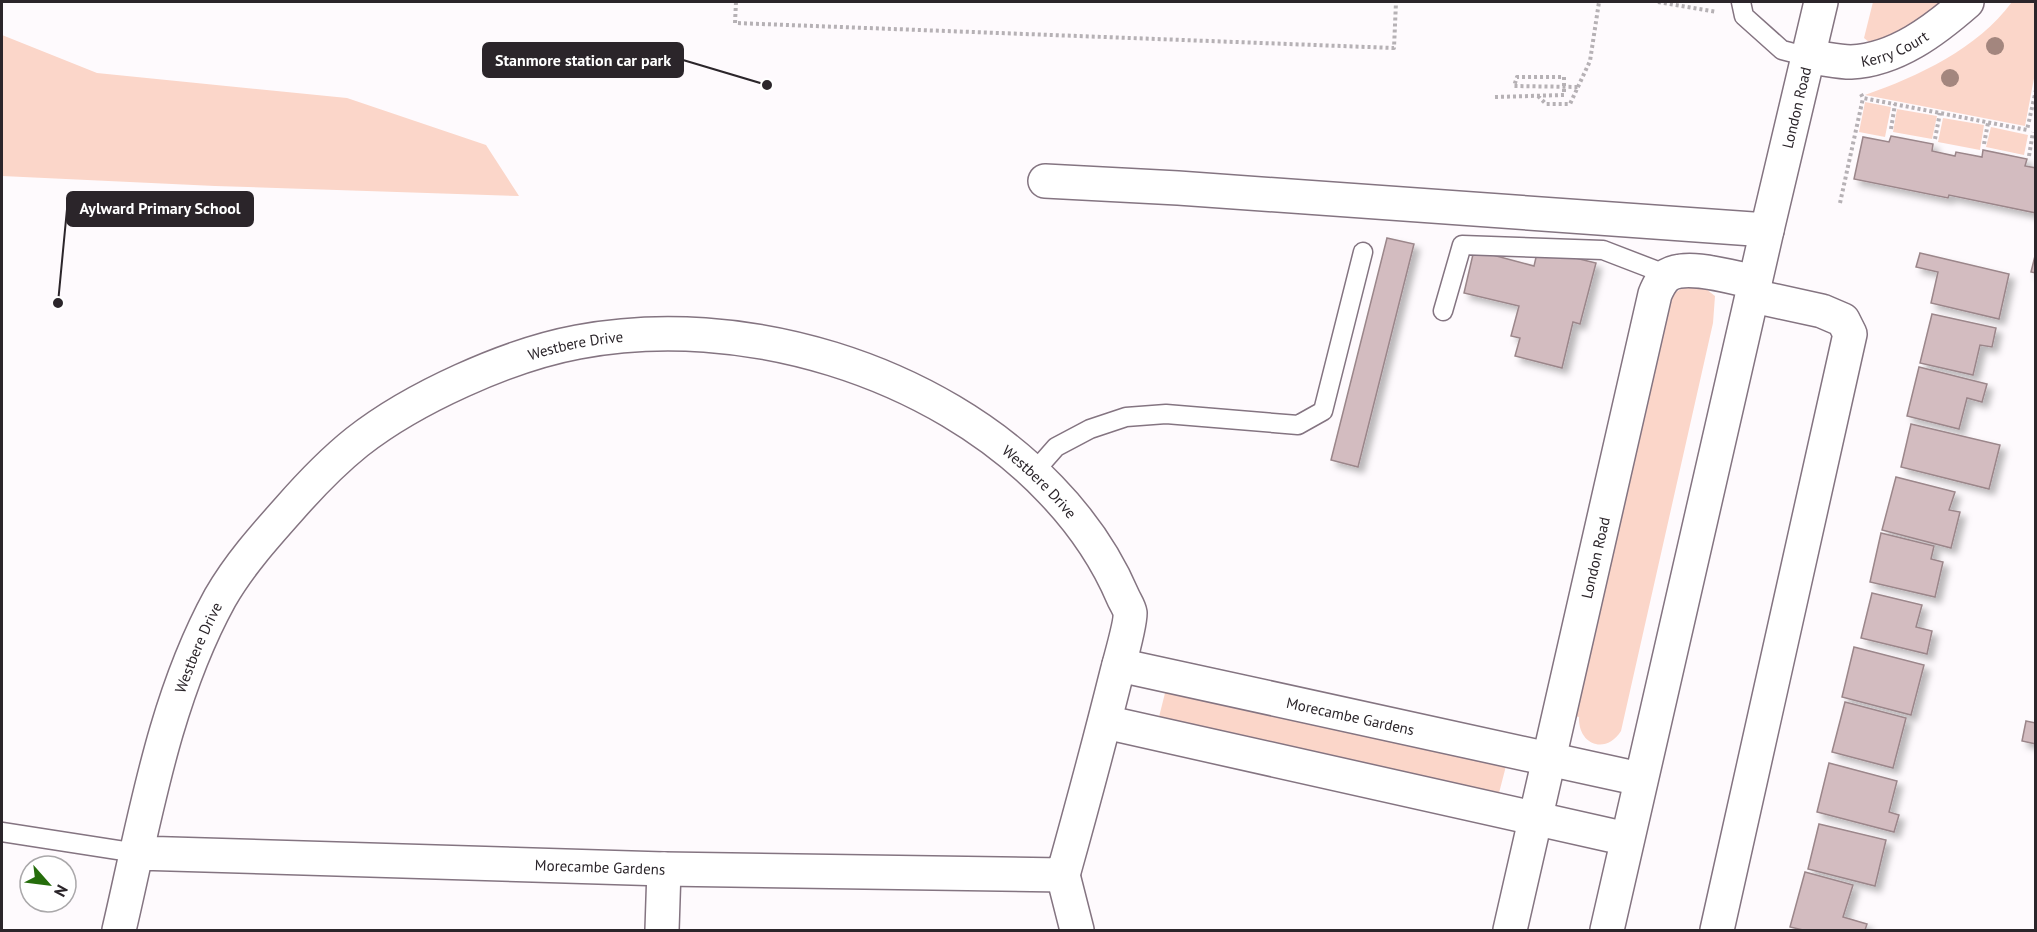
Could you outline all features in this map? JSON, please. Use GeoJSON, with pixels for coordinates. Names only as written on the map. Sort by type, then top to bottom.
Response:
{"type":"FeatureCollection","features":[{"type":"Feature","properties":{"kind":"street","name":"London Road"},"geometry":{"type":"LineString","coordinates":[[1607,930],[1821,2]]}},
{"type":"Feature","properties":{"kind":"street","name":"Kerry Court"},"geometry":{"type":"LineString","coordinates":[[1809,57],[1848,62],[1869,60],[1891,53],[1943,23],[1967,2]]}},
{"type":"Feature","properties":{"kind":"street"},"geometry":{"type":"LineString","coordinates":[[1045,181],[1190,189],[1767,230]]}},
{"type":"Feature","properties":{"kind":"street"},"geometry":{"type":"LineString","coordinates":[[1668,275],[1692,270],[1822,311],[1842,320],[1850,334],[1716,930]]}},
{"type":"Feature","properties":{"kind":"street","name":"London Road"},"geometry":{"type":"LineString","coordinates":[[1510,930],[1655,294],[1661,282],[1668,275]]}},
{"type":"Feature","properties":{"kind":"street","name":"Westbere Drive"},"geometry":{"type":"LineString","coordinates":[[119,930],[171,712],[193,653],[221,596],[250,553],[314,481],[358,441],[450,386],[514,360],[576,342],[628,335],[674,334],[749,339],[829,358],[905,386],[969,422],[1034,472],[1088,534],[1115,578],[1130,613],[1119,665]]}},
{"type":"Feature","properties":{"kind":"street"},"geometry":{"type":"LineString","coordinates":[[1077,930],[1063,875],[1119,665]]}},
{"type":"Feature","properties":{"kind":"street","name":"Morecambe Gardens"},"geometry":{"type":"LineString","coordinates":[[1119,665],[1640,779]]}},
{"type":"Feature","properties":{"kind":"street"},"geometry":{"type":"LineString","coordinates":[[1105,722],[1627,839]]}},
{"type":"Feature","properties":{"kind":"street","name":"Morecambe Gardens"},"geometry":{"type":"LineString","coordinates":[[137,853],[664,869],[1063,875]]}},
{"type":"Feature","properties":{"kind":"street"},"geometry":{"type":"LineString","coordinates":[[662,930],[664,869]]}},
{"type":"Feature","properties":{"kind":"lane"},"geometry":{"type":"LineString","coordinates":[[1741,2],[1744,16],[1782,50],[1809,57]]}},
{"type":"Feature","properties":{"kind":"lane"},"geometry":{"type":"LineString","coordinates":[[1443,311],[1462,245],[1603,250],[1668,275]]}},
{"type":"Feature","properties":{"kind":"lane"},"geometry":{"type":"LineString","coordinates":[[1034,472],[1056,447],[1090,429],[1126,417],[1166,414],[1298,425],[1323,411],[1363,252]]}},
{"type":"Feature","properties":{"kind":"lane"},"geometry":{"type":"LineString","coordinates":[[2,832],[137,853]]}},
{"type":"Feature","properties":{"kind":"path"},"geometry":{"type":"LineString","coordinates":[[736,2],[735,23],[1394,48],[1396,2]]}},
{"type":"Feature","properties":{"kind":"path"},"geometry":{"type":"LineString","coordinates":[[1538,96],[1546,104],[1570,104],[1590,62],[1599,2]]}},
{"type":"Feature","properties":{"kind":"path"},"geometry":{"type":"LineString","coordinates":[[1658,2],[1700,10]]}},
{"type":"Feature","properties":{"kind":"path"},"geometry":{"type":"LineString","coordinates":[[1496,97],[1564,95],[1564,86],[1564,77],[1516,77],[1514,86],[1546,87],[1557,87],[1568,87],[1578,87]]}},
{"type":"Feature","properties":{"kind":"path"},"geometry":{"type":"LineString","coordinates":[[1840,203],[1863,98],[1859,89]]}},
{"type":"Feature","properties":{"kind":"path"},"geometry":{"type":"LineString","coordinates":[[2027,130],[2036,90]]}},
{"type":"Feature","properties":{"kind":"path"},"geometry":{"type":"LineString","coordinates":[[1863,98],[2035,132],[2029,156]]}},
{"type":"Feature","properties":{"kind":"path"},"geometry":{"type":"LineString","coordinates":[[1891,129],[1895,104]]}},
{"type":"Feature","properties":{"kind":"path"},"geometry":{"type":"LineString","coordinates":[[1935,139],[1940,113]]}},
{"type":"Feature","properties":{"kind":"path"},"geometry":{"type":"LineString","coordinates":[[1984,144],[1988,123]]}},
{"type":"Feature","properties":{"kind":"shaded area"},"geometry":{"type":"Polygon","coordinates":[[[1873,2],[1945,2],[1900,32],[1869,42],[1864,38],[1873,2]]]}},
{"type":"Feature","properties":{"kind":"shaded area"},"geometry":{"type":"Polygon","coordinates":[[[2012,2],[2035,2],[2035,73],[2025,126],[1865,95],[1906,79],[1946,59],[1982,34],[2012,2]]]}},
{"type":"Feature","properties":{"kind":"shaded area"},"geometry":{"type":"Polygon","coordinates":[[[2,35],[97,73],[347,98],[486,145],[519,196],[2,176],[2,35]]]}},
{"type":"Feature","properties":{"kind":"shaded area"},"geometry":{"type":"Polygon","coordinates":[[[1865,102],[1891,107],[1885,137],[1859,132],[1865,102]]]}},
{"type":"Feature","properties":{"kind":"shaded area"},"geometry":{"type":"Polygon","coordinates":[[[1897,109],[1937,116],[1932,139],[1893,132],[1897,109]]]}},
{"type":"Feature","properties":{"kind":"shaded area"},"geometry":{"type":"Polygon","coordinates":[[[1943,118],[1984,125],[1980,150],[1938,142],[1943,118]]]}},
{"type":"Feature","properties":{"kind":"shaded area"},"geometry":{"type":"Polygon","coordinates":[[[1991,127],[2028,135],[2024,155],[1986,147],[1991,127]]]}},
{"type":"Feature","properties":{"kind":"shaded area"},"geometry":{"type":"Polygon","coordinates":[[[1694,286],[1706,289],[1715,296],[1713,323],[1621,731],[1608,743],[1594,744],[1583,734],[1579,717],[1570,715],[1671,295],[1681,289],[1694,286]]]}},
{"type":"Feature","properties":{"kind":"shaded area"},"geometry":{"type":"Polygon","coordinates":[[[1166,689],[1506,766],[1499,793],[1159,717],[1166,689]]]}},
{"type":"Feature","properties":{"kind":"building"},"geometry":{"type":"Polygon","coordinates":[[[1891,136],[1933,144],[1932,151],[1955,156],[1956,152],[1982,157],[1983,150],[2027,159],[2025,166],[2036,168],[2036,213],[1854,179],[1863,137],[1889,142],[1891,136]]]}},
{"type":"Feature","properties":{"kind":"building"},"geometry":{"type":"Polygon","coordinates":[[[1387,238],[1414,244],[1358,467],[1331,460],[1387,238]]]}},
{"type":"Feature","properties":{"kind":"building"},"geometry":{"type":"Polygon","coordinates":[[[1538,249],[1596,263],[1580,324],[1573,322],[1562,368],[1515,356],[1520,338],[1511,336],[1519,306],[1464,293],[1474,250],[1534,266],[1538,249]]]}},
{"type":"Feature","properties":{"kind":"building"},"geometry":{"type":"Polygon","coordinates":[[[2036,252],[2036,273],[2031,272],[2036,252]]]}},
{"type":"Feature","properties":{"kind":"building"},"geometry":{"type":"Polygon","coordinates":[[[1920,253],[2009,274],[1999,319],[1931,303],[1938,272],[1916,267],[1920,253]]]}},
{"type":"Feature","properties":{"kind":"building"},"geometry":{"type":"Polygon","coordinates":[[[1932,314],[1996,328],[1992,347],[1980,345],[1973,375],[1920,363],[1932,314]]]}},
{"type":"Feature","properties":{"kind":"building"},"geometry":{"type":"Polygon","coordinates":[[[1919,367],[1987,384],[1982,402],[1967,398],[1959,429],[1907,416],[1919,367]]]}},
{"type":"Feature","properties":{"kind":"building"},"geometry":{"type":"Polygon","coordinates":[[[1911,424],[2000,445],[1989,489],[1901,467],[1911,424]]]}},
{"type":"Feature","properties":{"kind":"building"},"geometry":{"type":"Polygon","coordinates":[[[1896,477],[1955,492],[1949,510],[1960,512],[1951,548],[1882,530],[1896,477]]]}},
{"type":"Feature","properties":{"kind":"building"},"geometry":{"type":"Polygon","coordinates":[[[1881,533],[1934,546],[1931,559],[1943,562],[1935,597],[1870,582],[1881,533]]]}},
{"type":"Feature","properties":{"kind":"building"},"geometry":{"type":"Polygon","coordinates":[[[1872,593],[1922,605],[1916,627],[1932,631],[1927,654],[1861,638],[1872,593]]]}},
{"type":"Feature","properties":{"kind":"building"},"geometry":{"type":"Polygon","coordinates":[[[1854,647],[1924,665],[1911,715],[1842,697],[1854,647]]]}},
{"type":"Feature","properties":{"kind":"building"},"geometry":{"type":"Polygon","coordinates":[[[1845,702],[1906,718],[1893,768],[1832,752],[1845,702]]]}},
{"type":"Feature","properties":{"kind":"building"},"geometry":{"type":"Polygon","coordinates":[[[2026,721],[2036,723],[2036,744],[2022,741],[2026,721]]]}},
{"type":"Feature","properties":{"kind":"building"},"geometry":{"type":"Polygon","coordinates":[[[1829,763],[1897,781],[1889,812],[1899,815],[1894,832],[1817,812],[1829,763]]]}},
{"type":"Feature","properties":{"kind":"building"},"geometry":{"type":"Polygon","coordinates":[[[1819,824],[1886,840],[1875,886],[1808,869],[1819,824]]]}},
{"type":"Feature","properties":{"kind":"building"},"geometry":{"type":"Polygon","coordinates":[[[1805,872],[1853,885],[1843,917],[1867,924],[1865,930],[1803,930],[1790,927],[1805,872]]]}},
{"type":"Feature","properties":{"kind":"place","name":"Stanmore station car park"},"geometry":{"type":"Point","coordinates":[767,85]}},
{"type":"Feature","properties":{"kind":"place","name":"Aylward Primary School"},"geometry":{"type":"Point","coordinates":[58,303]}}]}
